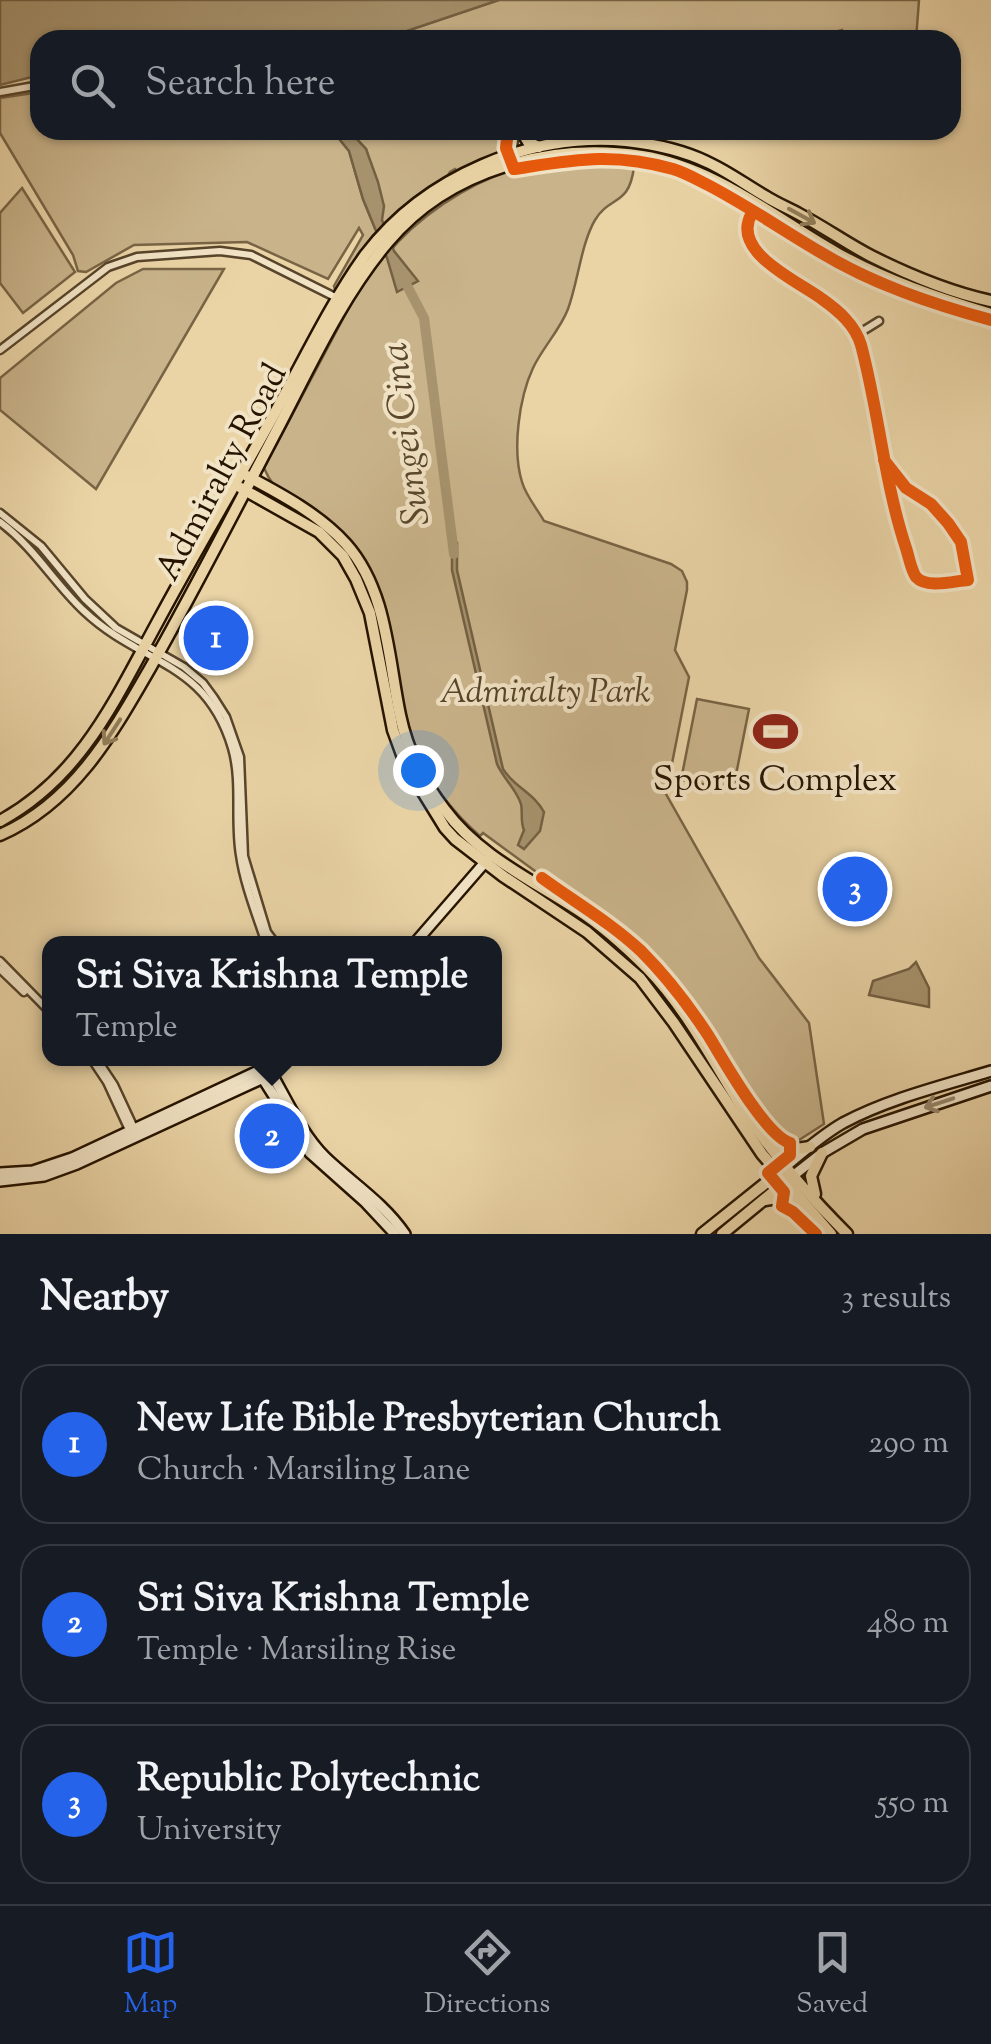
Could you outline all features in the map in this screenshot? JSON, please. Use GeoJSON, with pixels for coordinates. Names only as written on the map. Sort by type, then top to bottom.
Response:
{"type":"FeatureCollection","features":[{"type":"Feature","properties":{"kind":"main road"},"geometry":{"type":"LineString","coordinates":[[526,140],[540,147]]}},
{"type":"Feature","properties":{"kind":"main road"},"geometry":{"type":"LineString","coordinates":[[519,156],[540,147],[623,141],[654,145],[707,162],[750,194],[755,208],[861,267],[991,314]]}},
{"type":"Feature","properties":{"kind":"main road"},"geometry":{"type":"LineString","coordinates":[[519,156],[642,156],[673,164],[770,199],[905,272],[991,301]]}},
{"type":"Feature","properties":{"kind":"main road","name":"Admiralty Road"},"geometry":{"type":"LineString","coordinates":[[0,835],[53,802],[78,778],[108,739],[223,537],[240,488],[338,299],[410,209],[483,164],[519,156]]}},
{"type":"Feature","properties":{"kind":"main road"},"geometry":{"type":"LineString","coordinates":[[755,208],[770,199]]}},
{"type":"Feature","properties":{"kind":"main road","name":"Admiralty Road"},"geometry":{"type":"LineString","coordinates":[[246,476],[380,245]]}},
{"type":"Feature","properties":{"kind":"main road"},"geometry":{"type":"LineString","coordinates":[[246,476],[327,524],[349,547],[369,578],[380,610],[399,714],[414,760],[447,813],[488,858],[610,950],[640,978],[762,1154],[847,1234]]}},
{"type":"Feature","properties":{"kind":"main road"},"geometry":{"type":"LineString","coordinates":[[240,488],[319,532],[343,556],[370,613],[393,730],[405,763],[445,828],[455,839],[582,912],[648,969],[680,1008],[785,1175]]}},
{"type":"Feature","properties":{"kind":"main road","name":"Admiralty Road"},"geometry":{"type":"LineString","coordinates":[[0,821],[41,793],[85,749],[199,544],[240,488]]}},
{"type":"Feature","properties":{"kind":"main road"},"geometry":{"type":"LineString","coordinates":[[765,1141],[790,1150],[810,1147]]}},
{"type":"Feature","properties":{"kind":"main road"},"geometry":{"type":"LineString","coordinates":[[822,1153],[812,1176],[812,1204],[831,1234]]}},
{"type":"Feature","properties":{"kind":"main road"},"geometry":{"type":"LineString","coordinates":[[722,1234],[756,1198],[764,1163],[762,1154]]}},
{"type":"Feature","properties":{"kind":"main road"},"geometry":{"type":"LineString","coordinates":[[702,1234],[785,1175]]}},
{"type":"Feature","properties":{"kind":"main road"},"geometry":{"type":"LineString","coordinates":[[756,1198],[784,1197],[812,1204]]}},
{"type":"Feature","properties":{"kind":"street"},"geometry":{"type":"LineString","coordinates":[[0,92],[30,87]]}},
{"type":"Feature","properties":{"kind":"street"},"geometry":{"type":"LineString","coordinates":[[519,140],[519,156]]}},
{"type":"Feature","properties":{"kind":"street"},"geometry":{"type":"LineString","coordinates":[[755,208],[748,220],[748,231],[756,252],[772,268],[832,306],[858,334],[874,394],[884,460],[899,527],[914,575],[927,583],[968,580],[961,542],[948,523],[930,504],[906,488],[884,460]]}},
{"type":"Feature","properties":{"kind":"street"},"geometry":{"type":"LineString","coordinates":[[0,350],[108,267],[137,257],[207,251],[252,255],[338,299]]}},
{"type":"Feature","properties":{"kind":"street"},"geometry":{"type":"LineString","coordinates":[[858,334],[879,322]]}},
{"type":"Feature","properties":{"kind":"street"},"geometry":{"type":"LineString","coordinates":[[0,513],[41,546],[85,599],[143,648]]}},
{"type":"Feature","properties":{"kind":"street"},"geometry":{"type":"LineString","coordinates":[[0,522],[20,538],[92,618],[188,677],[210,700],[234,751],[244,856],[270,936]]}},
{"type":"Feature","properties":{"kind":"street"},"geometry":{"type":"LineString","coordinates":[[238,779],[240,856],[264,936]]}},
{"type":"Feature","properties":{"kind":"street"},"geometry":{"type":"LineString","coordinates":[[421,936],[488,858]]}},
{"type":"Feature","properties":{"kind":"street"},"geometry":{"type":"LineString","coordinates":[[0,961],[42,1006]]}},
{"type":"Feature","properties":{"kind":"street"},"geometry":{"type":"LineString","coordinates":[[0,969],[42,1007]]}},
{"type":"Feature","properties":{"kind":"street"},"geometry":{"type":"LineString","coordinates":[[98,1066],[134,1134]]}},
{"type":"Feature","properties":{"kind":"street"},"geometry":{"type":"LineString","coordinates":[[0,1181],[53,1173],[276,1066]]}},
{"type":"Feature","properties":{"kind":"street"},"geometry":{"type":"LineString","coordinates":[[785,1175],[810,1147],[841,1124],[902,1098],[991,1071]]}},
{"type":"Feature","properties":{"kind":"street"},"geometry":{"type":"LineString","coordinates":[[265,1073],[310,1153],[395,1234]]}},
{"type":"Feature","properties":{"kind":"street"},"geometry":{"type":"LineString","coordinates":[[265,1073],[324,1156],[381,1204],[405,1234]]}},
{"type":"Feature","properties":{"kind":"street"},"geometry":{"type":"LineString","coordinates":[[785,1175],[863,1128],[991,1086]]}},
{"type":"Feature","properties":{"kind":"street"},"geometry":{"type":"LineString","coordinates":[[0,1173],[51,1166],[134,1134]]}},
{"type":"Feature","properties":{"kind":"green space"},"geometry":{"type":"Polygon","coordinates":[[[498,0],[919,0],[917,30],[410,30],[498,0]]]}},
{"type":"Feature","properties":{"kind":"green space"},"geometry":{"type":"Polygon","coordinates":[[[30,94],[30,140],[340,140],[349,151],[375,228],[369,159],[357,140],[510,140],[504,146],[506,151],[450,172],[335,290],[363,235],[359,228],[328,279],[247,242],[134,245],[86,272],[78,271],[73,255],[0,133],[0,98],[30,94]]]}},
{"type":"Feature","properties":{"kind":"green space","name":"Admiralty Park"},"geometry":{"type":"Polygon","coordinates":[[[584,159],[634,167],[632,180],[623,195],[595,220],[568,309],[528,380],[518,424],[519,469],[526,492],[544,521],[671,564],[682,571],[687,582],[675,650],[689,677],[666,794],[759,958],[809,1023],[824,1124],[796,1142],[783,1139],[759,1111],[693,1010],[638,947],[594,910],[483,833],[480,836],[442,796],[411,732],[388,617],[375,581],[350,550],[286,499],[264,468],[363,281],[383,254],[386,256],[427,216],[479,183],[523,168],[584,159]]]}},
{"type":"Feature","properties":{"kind":"green space"},"geometry":{"type":"Polygon","coordinates":[[[22,188],[75,272],[23,313],[0,283],[0,213],[22,188]]]}},
{"type":"Feature","properties":{"kind":"green space"},"geometry":{"type":"Polygon","coordinates":[[[143,269],[224,269],[96,489],[0,410],[0,378],[116,283],[143,269]]]}},
{"type":"Feature","properties":{"kind":"green space"},"geometry":{"type":"Polygon","coordinates":[[[697,699],[749,709],[733,790],[681,780],[697,699]]]}},
{"type":"Feature","properties":{"kind":"shaded area"},"geometry":{"type":"Polygon","coordinates":[[[0,0],[499,0],[410,30],[30,30],[30,78],[0,85],[0,0]]]}},
{"type":"Feature","properties":{"kind":"shaded area"},"geometry":{"type":"Polygon","coordinates":[[[340,140],[357,140],[366,149],[384,206],[382,220],[394,251],[418,281],[397,292],[363,199],[349,151],[340,140]]]}},
{"type":"Feature","properties":{"kind":"shaded area"},"geometry":{"type":"Polygon","coordinates":[[[452,543],[457,543],[457,570],[503,769],[544,812],[540,831],[524,849],[518,845],[524,830],[521,804],[497,764],[452,570],[452,543]]]}},
{"type":"Feature","properties":{"kind":"shaded area"},"geometry":{"type":"Polygon","coordinates":[[[916,962],[929,988],[929,1007],[869,995],[873,981],[909,969],[916,962]]]}},
{"type":"Feature","properties":{"kind":"waterway","name":"Sungei Cina"},"geometry":{"type":"LineString","coordinates":[[403,278],[424,318],[454,554]]}},
{"type":"Feature","properties":{"kind":"cycle path"},"geometry":{"type":"LineString","coordinates":[[507,140],[514,169],[612,159],[673,169],[723,193],[861,274],[925,300],[991,320]]}},
{"type":"Feature","properties":{"kind":"cycle path"},"geometry":{"type":"LineString","coordinates":[[752,213],[747,227],[758,253],[834,308],[858,338],[892,498],[914,574],[921,581],[934,583],[968,580],[961,542],[948,523],[931,504],[906,488],[884,460]]}},
{"type":"Feature","properties":{"kind":"cycle path"},"geometry":{"type":"LineString","coordinates":[[542,878],[641,951],[685,1002],[757,1112],[790,1143],[790,1155],[768,1173],[784,1192],[782,1206],[816,1234]]}},
{"type":"Feature","properties":{"kind":"place","name":"New Life Bible Presbyterian Church"},"geometry":{"type":"Point","coordinates":[216,638]}},
{"type":"Feature","properties":{"kind":"place","name":"Sports Complex"},"geometry":{"type":"Point","coordinates":[775,731]}},
{"type":"Feature","properties":{"kind":"place","name":"Republic Polytechnic"},"geometry":{"type":"Point","coordinates":[855,889]}},
{"type":"Feature","properties":{"kind":"place","name":"Sri Siva Krishna Temple"},"geometry":{"type":"Point","coordinates":[272,1136]}}]}
